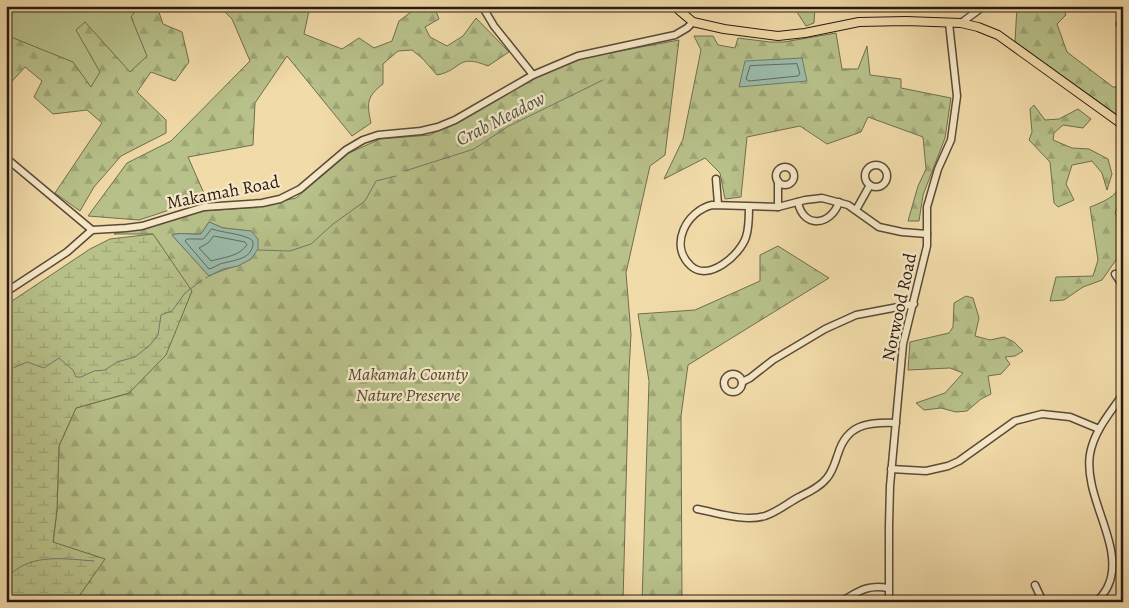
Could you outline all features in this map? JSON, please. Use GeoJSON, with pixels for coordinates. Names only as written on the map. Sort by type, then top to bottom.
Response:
{"type":"FeatureCollection","features":[{"type":"Feature","properties":{"kind":"main road"},"geometry":{"type":"LineString","coordinates":[[674,6],[693,22],[724,29],[778,36],[805,33],[859,22],[961,23],[978,27],[998,35],[1123,125]]}},
{"type":"Feature","properties":{"kind":"street"},"geometry":{"type":"LineString","coordinates":[[482,6],[494,26],[533,75]]}},
{"type":"Feature","properties":{"kind":"street"},"geometry":{"type":"LineString","coordinates":[[961,23],[984,6]]}},
{"type":"Feature","properties":{"kind":"street","name":"Makamah Road"},"geometry":{"type":"LineString","coordinates":[[92,230],[142,226],[204,208],[280,200],[300,189],[346,150],[363,140],[378,135],[421,131],[438,127],[454,120],[533,75],[578,56],[675,35],[688,28],[693,22]]}},
{"type":"Feature","properties":{"kind":"street","name":"Norwood Road"},"geometry":{"type":"LineString","coordinates":[[889,602],[891,468],[903,344],[927,246],[927,206],[938,170],[951,140],[957,96],[949,23]]}},
{"type":"Feature","properties":{"kind":"street"},"geometry":{"type":"LineString","coordinates":[[6,158],[92,230],[67,252],[6,292]]}},
{"type":"Feature","properties":{"kind":"street"},"geometry":{"type":"LineString","coordinates":[[716,179],[718,204]]}},
{"type":"Feature","properties":{"kind":"street"},"geometry":{"type":"LineString","coordinates":[[778,181],[778,207]]}},
{"type":"Feature","properties":{"kind":"street"},"geometry":{"type":"LineString","coordinates":[[856,210],[870,186]]}},
{"type":"Feature","properties":{"kind":"street"},"geometry":{"type":"LineString","coordinates":[[749,206],[748,231],[735,255],[713,269],[700,270],[690,265],[682,245],[683,232],[687,222],[698,210],[718,204],[778,207],[822,198],[839,202],[856,210],[879,227],[902,232],[927,234]]}},
{"type":"Feature","properties":{"kind":"street"},"geometry":{"type":"LineString","coordinates":[[798,202],[805,216],[816,221],[822,221],[833,214],[839,202]]}},
{"type":"Feature","properties":{"kind":"street"},"geometry":{"type":"LineString","coordinates":[[1116,274],[1123,286]]}},
{"type":"Feature","properties":{"kind":"street"},"geometry":{"type":"LineString","coordinates":[[742,382],[773,360],[825,329],[856,316],[914,304]]}},
{"type":"Feature","properties":{"kind":"street"},"geometry":{"type":"LineString","coordinates":[[1097,602],[1108,586],[1113,562],[1090,478],[1090,454],[1099,429],[1123,394]]}},
{"type":"Feature","properties":{"kind":"street"},"geometry":{"type":"LineString","coordinates":[[891,468],[926,471],[948,466],[959,461],[1016,421],[1042,414],[1070,417],[1099,429]]}},
{"type":"Feature","properties":{"kind":"street"},"geometry":{"type":"LineString","coordinates":[[697,510],[743,518],[755,518],[766,515],[817,487],[827,478],[834,466],[844,439],[852,430],[867,424],[896,422]]}},
{"type":"Feature","properties":{"kind":"street"},"geometry":{"type":"LineString","coordinates":[[1035,585],[1043,602]]}},
{"type":"Feature","properties":{"kind":"street"},"geometry":{"type":"LineString","coordinates":[[840,602],[864,588],[877,586],[888,588]]}},
{"type":"Feature","properties":{"kind":"green space"},"geometry":{"type":"Polygon","coordinates":[[[6,6],[136,6],[141,13],[154,56],[99,114],[6,35],[6,6]]]}},
{"type":"Feature","properties":{"kind":"green space"},"geometry":{"type":"Polygon","coordinates":[[[139,6],[157,6],[163,24],[182,32],[189,62],[175,81],[151,72],[137,92],[166,120],[166,133],[121,156],[94,187],[80,211],[55,193],[102,123],[87,110],[53,114],[34,97],[42,81],[25,67],[6,88],[6,35],[73,62],[91,87],[100,72],[76,30],[85,22],[130,72],[147,56],[131,17],[139,6]]]}},
{"type":"Feature","properties":{"kind":"green space"},"geometry":{"type":"Polygon","coordinates":[[[219,6],[310,6],[304,34],[342,49],[359,38],[374,48],[392,41],[399,21],[419,6],[434,6],[439,19],[425,27],[430,37],[447,46],[463,36],[476,18],[509,52],[488,66],[470,61],[437,75],[412,50],[398,51],[383,64],[383,84],[373,93],[369,101],[371,123],[352,136],[287,56],[255,103],[253,145],[188,157],[206,198],[139,220],[88,216],[127,163],[171,141],[250,61],[232,19],[219,6]]]}},
{"type":"Feature","properties":{"kind":"green space"},"geometry":{"type":"Polygon","coordinates":[[[793,6],[815,6],[814,23],[806,26],[793,6]]]}},
{"type":"Feature","properties":{"kind":"green space"},"geometry":{"type":"Polygon","coordinates":[[[1017,6],[1062,6],[1066,15],[1057,24],[1067,52],[1113,87],[1123,87],[1123,119],[1015,42],[1017,6]]]}},
{"type":"Feature","properties":{"kind":"green space"},"geometry":{"type":"Polygon","coordinates":[[[836,33],[842,69],[858,69],[867,46],[870,75],[901,79],[901,88],[951,98],[945,138],[923,195],[919,221],[908,221],[918,186],[926,169],[923,137],[868,117],[861,132],[827,144],[800,126],[747,137],[741,197],[725,199],[720,173],[705,158],[664,179],[683,139],[701,50],[694,36],[713,36],[718,45],[735,48],[738,38],[784,42],[836,33]]]}},
{"type":"Feature","properties":{"kind":"green space","name":"Makamah County Nature Preserve"},"geometry":{"type":"Polygon","coordinates":[[[679,40],[665,155],[650,166],[626,273],[631,334],[623,602],[75,602],[104,559],[53,543],[57,510],[59,446],[76,408],[130,393],[153,234],[114,234],[201,211],[248,208],[296,198],[349,153],[380,139],[430,135],[522,84],[577,59],[679,40]],[[209,222],[201,234],[172,235],[209,276],[251,259],[250,231],[223,228],[209,222]]]}},
{"type":"Feature","properties":{"kind":"green space"},"geometry":{"type":"Polygon","coordinates":[[[1034,105],[1045,120],[1059,119],[1078,109],[1091,119],[1083,128],[1063,125],[1054,133],[1053,140],[1072,148],[1089,149],[1108,159],[1112,174],[1107,190],[1102,173],[1092,161],[1072,165],[1066,184],[1074,200],[1058,207],[1054,203],[1050,162],[1029,140],[1032,132],[1030,109],[1034,105]]]}},
{"type":"Feature","properties":{"kind":"green space"},"geometry":{"type":"Polygon","coordinates":[[[1123,173],[1123,202],[1117,207],[1115,214],[1123,220],[1123,250],[1102,280],[1083,287],[1064,300],[1050,301],[1056,277],[1093,276],[1098,260],[1090,207],[1115,194],[1123,173]]]}},
{"type":"Feature","properties":{"kind":"green space"},"geometry":{"type":"Polygon","coordinates":[[[153,234],[192,291],[166,355],[129,393],[76,408],[59,446],[57,510],[53,542],[105,559],[75,602],[6,602],[6,305],[90,249],[110,239],[153,234]]]}},
{"type":"Feature","properties":{"kind":"green space"},"geometry":{"type":"Polygon","coordinates":[[[778,246],[829,278],[688,365],[681,416],[682,602],[642,602],[649,381],[638,314],[695,310],[760,281],[760,255],[778,246]]]}},
{"type":"Feature","properties":{"kind":"green space"},"geometry":{"type":"Polygon","coordinates":[[[966,296],[973,298],[979,318],[975,336],[990,340],[1004,337],[1014,342],[1023,351],[1015,356],[1005,357],[1010,364],[1001,374],[988,376],[991,394],[981,399],[967,411],[956,412],[941,408],[924,410],[916,403],[945,393],[963,373],[950,368],[908,370],[910,342],[949,333],[953,327],[954,303],[966,296]]]}},
{"type":"Feature","properties":{"kind":"water"},"geometry":{"type":"Polygon","coordinates":[[[802,58],[807,81],[739,87],[745,61],[802,58]]]}},
{"type":"Feature","properties":{"kind":"water"},"geometry":{"type":"Polygon","coordinates":[[[209,222],[223,228],[251,231],[258,239],[258,249],[251,259],[238,266],[223,269],[209,276],[172,235],[201,234],[209,222]]]}},
{"type":"Feature","properties":{"kind":"waterway","name":"Crab Meadow"},"geometry":{"type":"LineString","coordinates":[[405,171],[474,149],[507,127],[603,80]]}},
{"type":"Feature","properties":{"kind":"waterway","name":"Crab Meadow"},"geometry":{"type":"LineString","coordinates":[[258,250],[290,251],[311,244],[333,224],[365,201],[376,181],[396,176]]}},
{"type":"Feature","properties":{"kind":"waterway","name":"Crab Meadow"},"geometry":{"type":"LineString","coordinates":[[206,278],[210,275]]}},
{"type":"Feature","properties":{"kind":"waterway","name":"Crab Meadow"},"geometry":{"type":"LineString","coordinates":[[6,371],[27,362],[44,368],[59,358],[73,370],[76,377],[81,377],[94,371],[105,370],[117,362],[135,357],[150,345],[158,335],[161,315],[172,311],[185,293],[202,280]]}},
{"type":"Feature","properties":{"kind":"waterway"},"geometry":{"type":"LineString","coordinates":[[6,567],[11,574],[20,567],[40,560],[94,561]]}}]}
